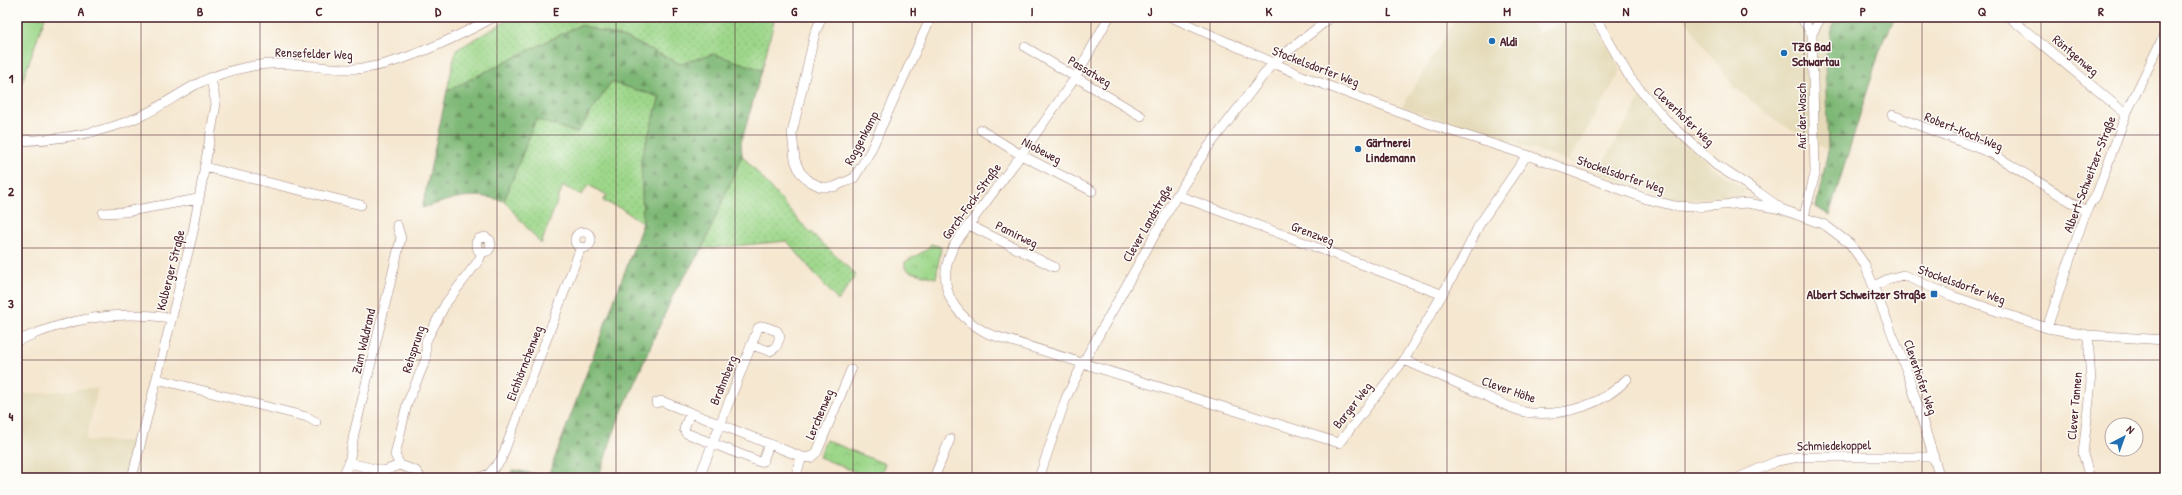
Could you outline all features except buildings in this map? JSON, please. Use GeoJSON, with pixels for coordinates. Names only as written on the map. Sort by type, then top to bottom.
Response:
{"type":"FeatureCollection","features":[{"type":"Feature","properties":{"kind":"street","name":"Rensefelder Weg"},"geometry":{"type":"LineString","coordinates":[[17,141],[64,136],[116,124],[141,116],[201,82],[248,67],[285,64],[349,70],[380,66],[450,41],[494,17]]}},
{"type":"Feature","properties":{"kind":"street","name":"Roggenkamp"},"geometry":{"type":"LineString","coordinates":[[822,17],[815,33],[792,133],[795,160],[800,172],[809,181],[821,187],[834,187],[854,178],[870,152],[931,17]]}},
{"type":"Feature","properties":{"kind":"street","name":"Gorch-Fock-Straße"},"geometry":{"type":"LineString","coordinates":[[1083,363],[989,334],[971,325],[954,307],[946,289],[947,257],[1075,78],[1109,17]]}},
{"type":"Feature","properties":{"kind":"street","name":"Stockelsdorfer Weg"},"geometry":{"type":"LineString","coordinates":[[1171,17],[1272,64],[1436,126],[1527,155],[1647,199],[1675,206],[1697,207],[1747,202],[1781,209],[1804,216],[1825,225],[1850,244],[1865,265],[1874,286],[1903,275],[1952,296],[2047,328],[2088,335],[2165,340]]}},
{"type":"Feature","properties":{"kind":"street","name":"Clever Landstraße"},"geometry":{"type":"LineString","coordinates":[[1039,478],[1066,398],[1083,363],[1176,195],[1206,150],[1272,64],[1331,17]]}},
{"type":"Feature","properties":{"kind":"street","name":"Cleverhofer Weg"},"geometry":{"type":"LineString","coordinates":[[1595,17],[1630,78],[1666,120],[1716,165],[1781,209]]}},
{"type":"Feature","properties":{"kind":"street"},"geometry":{"type":"LineString","coordinates":[[1801,17],[1812,34]]}},
{"type":"Feature","properties":{"kind":"street","name":"Auf der Wasch"},"geometry":{"type":"LineString","coordinates":[[1804,216],[1815,174],[1812,34],[1821,17]]}},
{"type":"Feature","properties":{"kind":"street","name":"Röntgenweg"},"geometry":{"type":"LineString","coordinates":[[2009,17],[2126,114]]}},
{"type":"Feature","properties":{"kind":"street","name":"Albert-Schweitzer-Straße"},"geometry":{"type":"LineString","coordinates":[[2047,328],[2086,211],[2096,196],[2126,114],[2165,33]]}},
{"type":"Feature","properties":{"kind":"street","name":"Passatweg"},"geometry":{"type":"LineString","coordinates":[[1025,47],[1141,116]]}},
{"type":"Feature","properties":{"kind":"street","name":"Kolberger Straße"},"geometry":{"type":"LineString","coordinates":[[132,478],[193,232],[216,104],[211,79]]}},
{"type":"Feature","properties":{"kind":"street","name":"Robert-Koch-Weg"},"geometry":{"type":"LineString","coordinates":[[1892,115],[1991,153],[2086,211]]}},
{"type":"Feature","properties":{"kind":"street","name":"Niobeweg"},"geometry":{"type":"LineString","coordinates":[[981,130],[1021,155],[1092,191]]}},
{"type":"Feature","properties":{"kind":"street","name":"Barger Weg"},"geometry":{"type":"LineString","coordinates":[[1083,363],[1339,443],[1404,360],[1441,294],[1460,264],[1479,225],[1527,155]]}},
{"type":"Feature","properties":{"kind":"street"},"geometry":{"type":"LineString","coordinates":[[204,167],[360,205]]}},
{"type":"Feature","properties":{"kind":"street","name":"Grenzweg"},"geometry":{"type":"LineString","coordinates":[[1176,195],[1441,294]]}},
{"type":"Feature","properties":{"kind":"street"},"geometry":{"type":"LineString","coordinates":[[103,213],[124,212],[198,200]]}},
{"type":"Feature","properties":{"kind":"street","name":"Zum Waldrand"},"geometry":{"type":"LineString","coordinates":[[340,478],[343,476],[349,463],[354,434],[401,238],[397,225]]}},
{"type":"Feature","properties":{"kind":"street","name":"Pamirweg"},"geometry":{"type":"LineString","coordinates":[[969,225],[1054,267]]}},
{"type":"Feature","properties":{"kind":"street","name":"Eichhörnchenweg"},"geometry":{"type":"LineString","coordinates":[[478,478],[489,474],[501,460],[581,248]]}},
{"type":"Feature","properties":{"kind":"street","name":"Rehsprung"},"geometry":{"type":"LineString","coordinates":[[400,465],[395,455],[407,404],[426,359],[426,341],[446,303],[479,260],[482,252]]}},
{"type":"Feature","properties":{"kind":"street","name":"Cleverhofer Weg"},"geometry":{"type":"LineString","coordinates":[[1874,286],[1908,374],[1940,478]]}},
{"type":"Feature","properties":{"kind":"street"},"geometry":{"type":"LineString","coordinates":[[17,341],[62,324],[112,314],[144,314],[172,318]]}},
{"type":"Feature","properties":{"kind":"street","name":"Clever Tannen"},"geometry":{"type":"LineString","coordinates":[[2088,335],[2091,382],[2083,454],[2090,478]]}},
{"type":"Feature","properties":{"kind":"street","name":"Brahmberg"},"geometry":{"type":"LineString","coordinates":[[699,478],[751,345]]}},
{"type":"Feature","properties":{"kind":"street","name":"Clever Höhe"},"geometry":{"type":"LineString","coordinates":[[1404,360],[1502,404],[1531,413],[1566,410],[1598,402],[1617,389],[1627,379]]}},
{"type":"Feature","properties":{"kind":"street","name":"Lerchenweg"},"geometry":{"type":"LineString","coordinates":[[802,457],[810,458],[817,452],[851,370]]}},
{"type":"Feature","properties":{"kind":"street"},"geometry":{"type":"LineString","coordinates":[[157,379],[307,417],[316,422]]}},
{"type":"Feature","properties":{"kind":"street"},"geometry":{"type":"LineString","coordinates":[[656,403],[660,401],[802,457],[795,478]]}},
{"type":"Feature","properties":{"kind":"street"},"geometry":{"type":"LineString","coordinates":[[690,414],[684,429],[686,433],[760,462],[763,461],[769,444]]}},
{"type":"Feature","properties":{"kind":"street"},"geometry":{"type":"LineString","coordinates":[[934,478],[950,439]]}},
{"type":"Feature","properties":{"kind":"street","name":"Schmiedekoppel"},"geometry":{"type":"LineString","coordinates":[[1738,478],[1760,467],[1793,458],[1823,456],[1934,457]]}},
{"type":"Feature","properties":{"kind":"street"},"geometry":{"type":"LineString","coordinates":[[349,463],[384,471],[400,465],[416,471],[421,478]]}},
{"type":"Feature","properties":{"kind":"street"},"geometry":{"type":"LineString","coordinates":[[452,478],[471,478]]}},
{"type":"Feature","properties":{"kind":"shaded area"},"geometry":{"type":"Polygon","coordinates":[[[1457,17],[1527,17],[1539,33],[1574,17],[1591,17],[1621,70],[1570,160],[1598,171],[1641,98],[1663,123],[1714,169],[1746,190],[1742,195],[1696,199],[1676,199],[1659,195],[1563,159],[1402,107],[1457,17]]]}},
{"type":"Feature","properties":{"kind":"shaded area"},"geometry":{"type":"Polygon","coordinates":[[[1683,17],[1835,17],[1825,61],[1828,151],[1775,120],[1734,87],[1683,17]]]}},
{"type":"Feature","properties":{"kind":"shaded area"},"geometry":{"type":"Polygon","coordinates":[[[98,388],[86,440],[136,441],[127,478],[17,478],[17,423],[23,394],[98,388]]]}},
{"type":"Feature","properties":{"kind":"green space"},"geometry":{"type":"Polygon","coordinates":[[[17,17],[45,17],[17,96],[17,17]]]}},
{"type":"Feature","properties":{"kind":"green space"},"geometry":{"type":"Polygon","coordinates":[[[513,17],[775,17],[762,70],[714,54],[680,64],[629,39],[580,25],[447,91],[456,50],[513,17]]]}},
{"type":"Feature","properties":{"kind":"green space"},"geometry":{"type":"Polygon","coordinates":[[[1835,17],[1895,17],[1880,50],[1829,215],[1816,207],[1828,151],[1825,61],[1835,17]]]}},
{"type":"Feature","properties":{"kind":"green space"},"geometry":{"type":"Polygon","coordinates":[[[580,25],[629,39],[680,64],[714,54],[762,70],[741,143],[742,155],[702,249],[674,293],[619,418],[598,478],[506,478],[513,470],[548,476],[643,223],[641,159],[660,97],[611,82],[577,133],[536,119],[504,201],[481,196],[471,196],[453,199],[422,208],[447,91],[580,25]]]}},
{"type":"Feature","properties":{"kind":"green space"},"geometry":{"type":"Polygon","coordinates":[[[611,82],[660,97],[641,159],[643,223],[622,209],[603,201],[607,195],[588,185],[582,195],[563,186],[541,244],[504,201],[536,119],[577,133],[611,82]]]}},
{"type":"Feature","properties":{"kind":"green space"},"geometry":{"type":"Polygon","coordinates":[[[742,155],[801,223],[856,275],[838,301],[787,241],[702,249],[742,155]]]}},
{"type":"Feature","properties":{"kind":"green space"},"geometry":{"type":"Polygon","coordinates":[[[931,244],[941,247],[936,278],[911,272],[905,268],[905,262],[926,250],[931,244]]]}},
{"type":"Feature","properties":{"kind":"green space"},"geometry":{"type":"Polygon","coordinates":[[[826,440],[885,464],[879,478],[871,478],[819,457],[826,440]]]}},
{"type":"Feature","properties":{"kind":"place","name":"Aldi"},"geometry":{"type":"Point","coordinates":[1492,41]}},
{"type":"Feature","properties":{"kind":"place","name":"TZG Bad Schwartau"},"geometry":{"type":"Point","coordinates":[1784,53]}},
{"type":"Feature","properties":{"kind":"place","name":"Gärtnerei Lindemann"},"geometry":{"type":"Point","coordinates":[1358,149]}},
{"type":"Feature","properties":{"kind":"place","name":"Albert Schweitzer Straße"},"geometry":{"type":"Point","coordinates":[1934,294]}}]}
